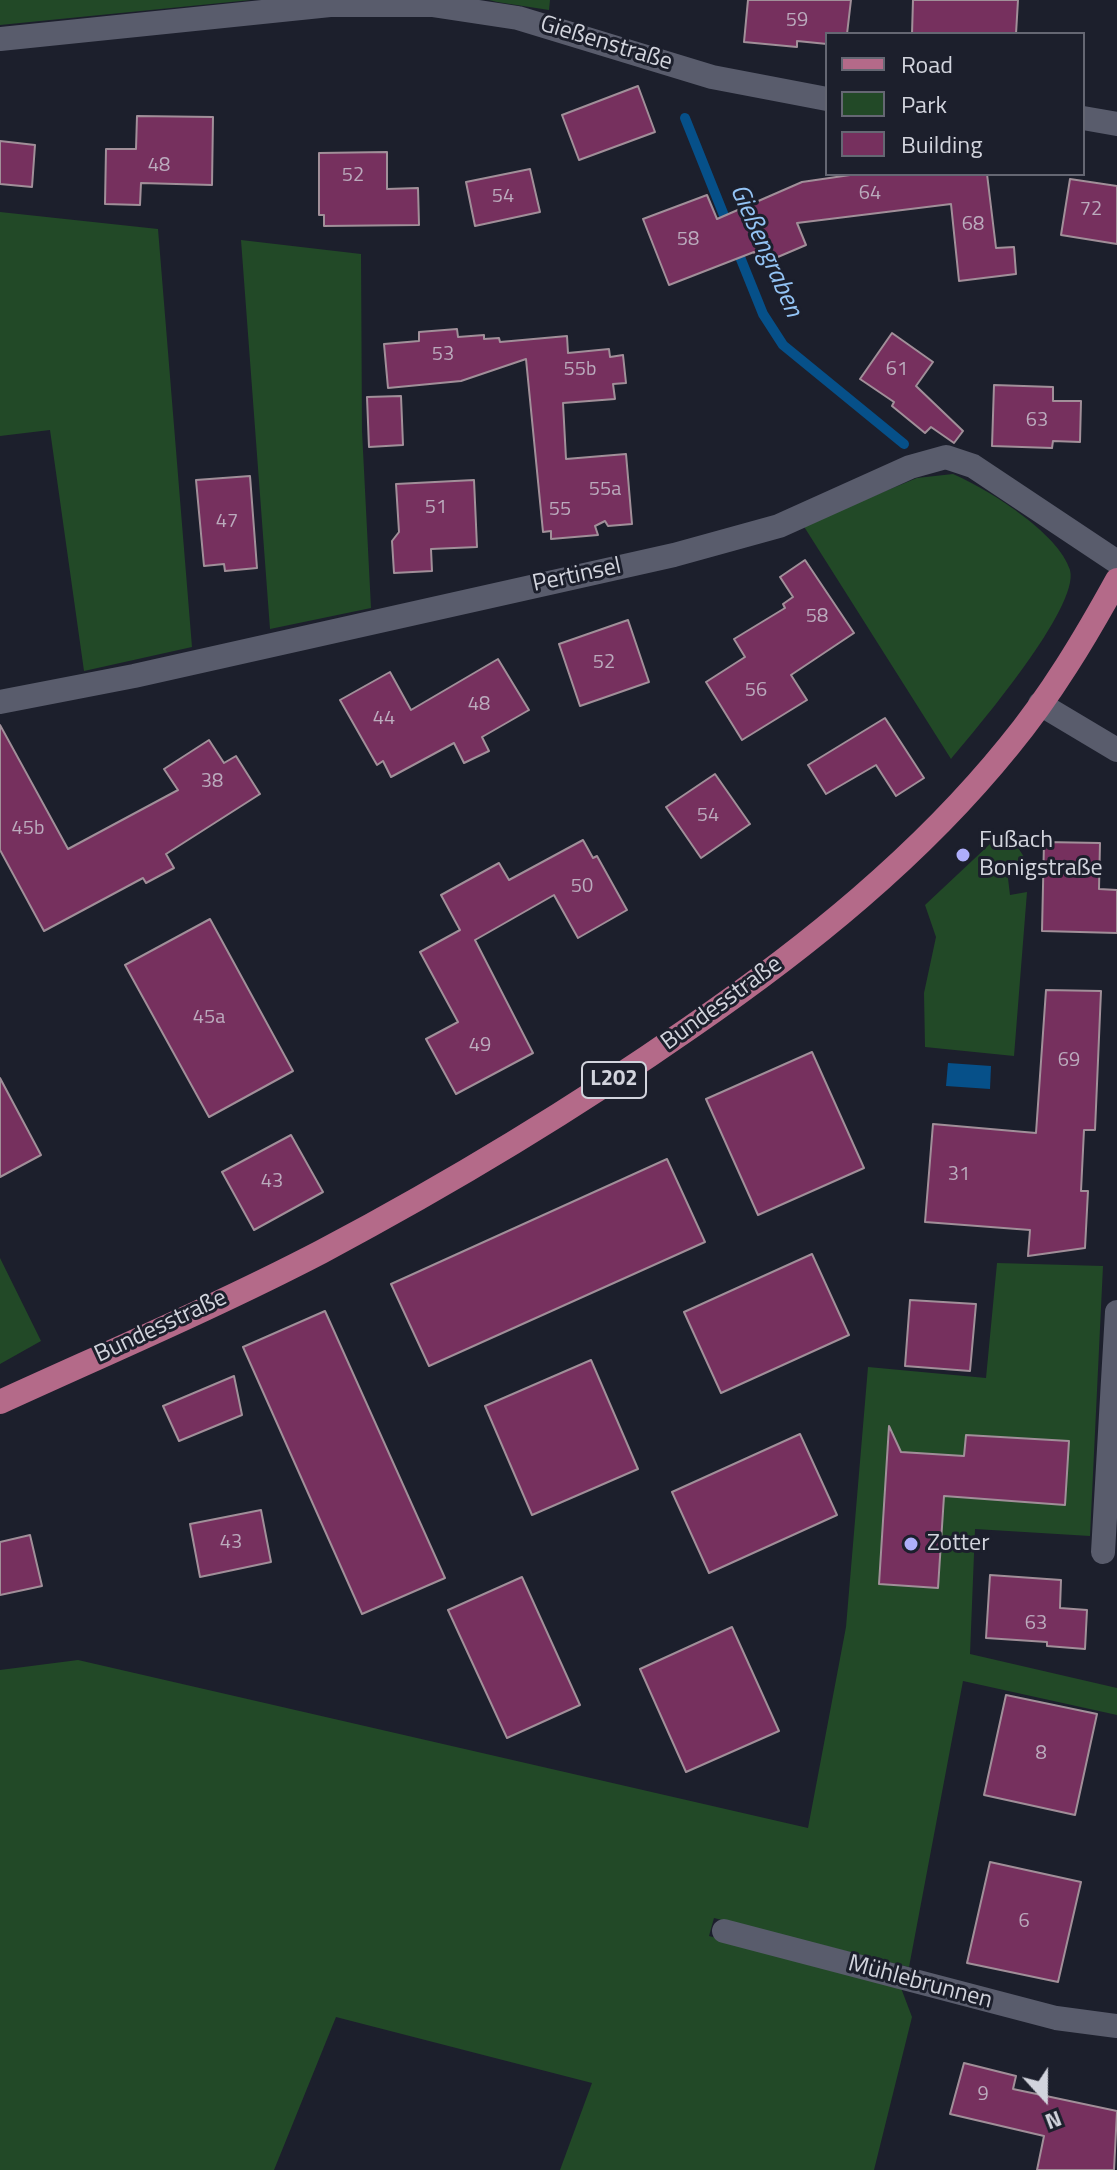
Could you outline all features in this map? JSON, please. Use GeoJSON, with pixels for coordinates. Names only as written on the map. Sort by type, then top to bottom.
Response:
{"type":"FeatureCollection","features":[{"type":"Feature","properties":{"kind":"main road","name":"Bundesstraße"},"geometry":{"type":"LineString","coordinates":[[0,1402],[318,1253],[450,1181],[602,1088],[751,986],[878,881],[953,811],[1011,744],[1040,704],[1086,636],[1117,580]]}},
{"type":"Feature","properties":{"kind":"street","name":"Gießenstraße"},"geometry":{"type":"LineString","coordinates":[[0,39],[330,5],[432,5],[518,18],[712,77],[825,99]]}},
{"type":"Feature","properties":{"kind":"street"},"geometry":{"type":"LineString","coordinates":[[1085,118],[1117,124]]}},
{"type":"Feature","properties":{"kind":"street","name":"Pertinsel"},"geometry":{"type":"LineString","coordinates":[[0,702],[134,676],[674,555],[779,526],[865,485],[946,457],[973,466],[1117,562]]}},
{"type":"Feature","properties":{"kind":"street"},"geometry":{"type":"LineString","coordinates":[[1040,704],[1117,750]]}},
{"type":"Feature","properties":{"kind":"street"},"geometry":{"type":"LineString","coordinates":[[1103,1552],[1117,1312]]}},
{"type":"Feature","properties":{"kind":"street","name":"Mühlebrunnen"},"geometry":{"type":"LineString","coordinates":[[724,1931],[1014,2007],[1117,2026]]}},
{"type":"Feature","properties":{"kind":"green space"},"geometry":{"type":"Polygon","coordinates":[[[0,0],[251,0],[0,25],[0,0]]]}},
{"type":"Feature","properties":{"kind":"green space"},"geometry":{"type":"Polygon","coordinates":[[[489,0],[550,0],[549,10],[489,0]]]}},
{"type":"Feature","properties":{"kind":"green space"},"geometry":{"type":"Polygon","coordinates":[[[0,212],[158,229],[192,647],[84,671],[50,430],[0,436],[0,212]]]}},
{"type":"Feature","properties":{"kind":"green space"},"geometry":{"type":"Polygon","coordinates":[[[241,240],[361,254],[362,431],[371,608],[270,629],[241,240]]]}},
{"type":"Feature","properties":{"kind":"green space"},"geometry":{"type":"Polygon","coordinates":[[[953,474],[1020,513],[1052,541],[1070,570],[1069,587],[1044,638],[951,759],[803,525],[917,478],[953,474]]]}},
{"type":"Feature","properties":{"kind":"green space"},"geometry":{"type":"Polygon","coordinates":[[[1006,829],[1024,857],[1007,870],[1010,895],[1027,892],[1014,1056],[925,1047],[924,993],[936,937],[925,905],[1006,829]]]}},
{"type":"Feature","properties":{"kind":"green space"},"geometry":{"type":"Polygon","coordinates":[[[0,1258],[41,1341],[0,1364],[0,1258]]]}},
{"type":"Feature","properties":{"kind":"green space"},"geometry":{"type":"Polygon","coordinates":[[[997,1263],[1103,1266],[1090,1536],[975,1529],[970,1654],[1117,1688],[1117,1715],[963,1681],[909,1967],[714,1918],[709,1936],[901,1988],[912,2017],[874,2170],[560,2170],[592,2083],[336,2017],[274,2170],[0,2170],[0,1670],[78,1660],[808,1828],[846,1627],[868,1367],[986,1378],[997,1263]]]}},
{"type":"Feature","properties":{"kind":"water"},"geometry":{"type":"Polygon","coordinates":[[[948,1063],[991,1066],[990,1089],[946,1086],[948,1063]]]}},
{"type":"Feature","properties":{"kind":"building"},"geometry":{"type":"Polygon","coordinates":[[[748,0],[851,0],[847,32],[825,32],[825,44],[797,41],[797,47],[744,42],[748,0]]]}},
{"type":"Feature","properties":{"kind":"building"},"geometry":{"type":"Polygon","coordinates":[[[913,0],[1018,0],[1016,32],[912,32],[913,0]]]}},
{"type":"Feature","properties":{"kind":"building"},"geometry":{"type":"Polygon","coordinates":[[[638,86],[655,132],[579,160],[562,115],[638,86]]]}},
{"type":"Feature","properties":{"kind":"building"},"geometry":{"type":"Polygon","coordinates":[[[137,116],[213,117],[212,185],[141,183],[140,205],[105,204],[106,149],[136,149],[137,116]]]}},
{"type":"Feature","properties":{"kind":"building"},"geometry":{"type":"Polygon","coordinates":[[[0,141],[35,145],[32,187],[0,184],[0,141]]]}},
{"type":"Feature","properties":{"kind":"building"},"geometry":{"type":"Polygon","coordinates":[[[387,152],[387,189],[418,188],[419,225],[324,226],[324,215],[319,215],[319,153],[387,152]]]}},
{"type":"Feature","properties":{"kind":"building"},"geometry":{"type":"Polygon","coordinates":[[[530,169],[540,212],[475,226],[466,182],[530,169]]]}},
{"type":"Feature","properties":{"kind":"building"},"geometry":{"type":"Polygon","coordinates":[[[843,176],[987,176],[996,248],[1014,247],[1016,274],[959,281],[951,204],[797,223],[806,245],[759,265],[754,252],[669,285],[643,219],[707,195],[717,219],[802,182],[843,176]]]}},
{"type":"Feature","properties":{"kind":"building"},"geometry":{"type":"Polygon","coordinates":[[[1070,179],[1117,186],[1117,244],[1061,235],[1070,179]]]}},
{"type":"Feature","properties":{"kind":"building"},"geometry":{"type":"Polygon","coordinates":[[[457,329],[458,337],[484,335],[484,339],[499,338],[500,342],[567,336],[568,353],[609,349],[610,357],[623,355],[626,383],[613,384],[615,399],[563,403],[566,459],[626,454],[632,524],[608,526],[605,521],[595,526],[598,535],[551,539],[551,531],[543,532],[526,359],[461,381],[388,388],[384,344],[419,341],[419,332],[457,329]]]}},
{"type":"Feature","properties":{"kind":"building"},"geometry":{"type":"Polygon","coordinates":[[[892,333],[933,362],[916,386],[963,431],[954,443],[931,427],[925,433],[892,406],[894,402],[860,379],[892,333]]]}},
{"type":"Feature","properties":{"kind":"building"},"geometry":{"type":"Polygon","coordinates":[[[994,385],[1053,387],[1053,401],[1081,401],[1080,442],[1053,441],[1052,448],[992,446],[994,385]]]}},
{"type":"Feature","properties":{"kind":"building"},"geometry":{"type":"Polygon","coordinates":[[[401,396],[403,445],[369,447],[367,397],[401,396]]]}},
{"type":"Feature","properties":{"kind":"building"},"geometry":{"type":"Polygon","coordinates":[[[250,476],[257,568],[225,571],[224,564],[204,566],[196,480],[250,476]]]}},
{"type":"Feature","properties":{"kind":"building"},"geometry":{"type":"Polygon","coordinates":[[[474,480],[477,547],[431,549],[432,571],[394,573],[392,541],[399,532],[396,484],[474,480]]]}},
{"type":"Feature","properties":{"kind":"building"},"geometry":{"type":"Polygon","coordinates":[[[805,560],[854,633],[791,675],[807,700],[742,740],[706,682],[745,657],[734,639],[785,608],[783,604],[793,597],[780,577],[805,560]]]}},
{"type":"Feature","properties":{"kind":"building"},"geometry":{"type":"Polygon","coordinates":[[[628,620],[649,682],[580,706],[559,644],[628,620]]]}},
{"type":"Feature","properties":{"kind":"building"},"geometry":{"type":"Polygon","coordinates":[[[498,659],[529,710],[482,737],[489,751],[464,763],[454,743],[391,777],[383,761],[377,765],[340,700],[390,672],[411,710],[498,659]]]}},
{"type":"Feature","properties":{"kind":"building"},"geometry":{"type":"Polygon","coordinates":[[[885,718],[924,778],[896,796],[876,765],[826,794],[808,765],[885,718]]]}},
{"type":"Feature","properties":{"kind":"building"},"geometry":{"type":"Polygon","coordinates":[[[0,725],[68,849],[178,790],[164,769],[209,740],[224,763],[236,756],[260,794],[166,854],[174,868],[146,883],[143,878],[44,931],[0,850],[0,725]]]}},
{"type":"Feature","properties":{"kind":"building"},"geometry":{"type":"Polygon","coordinates":[[[715,774],[750,824],[701,858],[666,807],[715,774]]]}},
{"type":"Feature","properties":{"kind":"building"},"geometry":{"type":"Polygon","coordinates":[[[583,840],[593,858],[597,856],[627,910],[578,938],[554,895],[475,940],[533,1053],[456,1094],[426,1039],[458,1022],[420,952],[460,930],[441,895],[499,863],[509,880],[583,840]]]}},
{"type":"Feature","properties":{"kind":"building"},"geometry":{"type":"Polygon","coordinates":[[[1044,842],[1100,843],[1099,889],[1117,890],[1117,933],[1042,931],[1044,842]]]}},
{"type":"Feature","properties":{"kind":"building"},"geometry":{"type":"Polygon","coordinates":[[[210,919],[293,1071],[209,1117],[125,965],[210,919]]]}},
{"type":"Feature","properties":{"kind":"building"},"geometry":{"type":"Polygon","coordinates":[[[1046,990],[1101,991],[1095,1130],[1084,1130],[1081,1191],[1088,1191],[1085,1248],[1028,1256],[1030,1230],[925,1222],[933,1124],[1036,1133],[1046,990]]]}},
{"type":"Feature","properties":{"kind":"building"},"geometry":{"type":"Polygon","coordinates":[[[812,1052],[864,1168],[758,1215],[706,1099],[812,1052]]]}},
{"type":"Feature","properties":{"kind":"building"},"geometry":{"type":"Polygon","coordinates":[[[0,1078],[41,1155],[0,1177],[0,1078]]]}},
{"type":"Feature","properties":{"kind":"building"},"geometry":{"type":"Polygon","coordinates":[[[291,1135],[323,1192],[254,1230],[222,1172],[291,1135]]]}},
{"type":"Feature","properties":{"kind":"building"},"geometry":{"type":"Polygon","coordinates":[[[667,1159],[705,1242],[429,1366],[391,1284],[667,1159]]]}},
{"type":"Feature","properties":{"kind":"building"},"geometry":{"type":"Polygon","coordinates":[[[812,1254],[849,1335],[721,1393],[684,1312],[812,1254]]]}},
{"type":"Feature","properties":{"kind":"building"},"geometry":{"type":"Polygon","coordinates":[[[910,1300],[976,1304],[970,1371],[905,1366],[910,1300]]]}},
{"type":"Feature","properties":{"kind":"building"},"geometry":{"type":"Polygon","coordinates":[[[325,1311],[445,1578],[362,1614],[243,1347],[325,1311]]]}},
{"type":"Feature","properties":{"kind":"building"},"geometry":{"type":"Polygon","coordinates":[[[591,1360],[638,1469],[532,1515],[485,1406],[591,1360]]]}},
{"type":"Feature","properties":{"kind":"building"},"geometry":{"type":"Polygon","coordinates":[[[234,1376],[242,1415],[179,1441],[163,1406],[234,1376]]]}},
{"type":"Feature","properties":{"kind":"building","name":"Zotter"},"geometry":{"type":"Polygon","coordinates":[[[889,1426],[901,1452],[964,1456],[966,1435],[1069,1441],[1065,1505],[944,1496],[938,1588],[879,1584],[889,1426]]]}},
{"type":"Feature","properties":{"kind":"building"},"geometry":{"type":"Polygon","coordinates":[[[800,1434],[837,1515],[709,1573],[672,1492],[800,1434]]]}},
{"type":"Feature","properties":{"kind":"building"},"geometry":{"type":"Polygon","coordinates":[[[261,1510],[271,1562],[200,1577],[190,1524],[261,1510]]]}},
{"type":"Feature","properties":{"kind":"building"},"geometry":{"type":"Polygon","coordinates":[[[30,1535],[42,1586],[0,1595],[0,1542],[30,1535]]]}},
{"type":"Feature","properties":{"kind":"building"},"geometry":{"type":"Polygon","coordinates":[[[990,1575],[1061,1580],[1060,1608],[1087,1610],[1085,1649],[1047,1646],[1047,1642],[986,1638],[990,1575]]]}},
{"type":"Feature","properties":{"kind":"building"},"geometry":{"type":"Polygon","coordinates":[[[522,1577],[580,1705],[507,1738],[448,1610],[522,1577]]]}},
{"type":"Feature","properties":{"kind":"building"},"geometry":{"type":"Polygon","coordinates":[[[732,1627],[779,1731],[686,1772],[640,1669],[732,1627]]]}},
{"type":"Feature","properties":{"kind":"building"},"geometry":{"type":"Polygon","coordinates":[[[1006,1695],[1097,1714],[1075,1815],[984,1795],[1006,1695]]]}},
{"type":"Feature","properties":{"kind":"building"},"geometry":{"type":"Polygon","coordinates":[[[990,1862],[1081,1882],[1058,1982],[967,1963],[990,1862]]]}},
{"type":"Feature","properties":{"kind":"building"},"geometry":{"type":"Polygon","coordinates":[[[964,2063],[1016,2076],[1013,2089],[1117,2111],[1114,2170],[1037,2170],[1044,2136],[950,2114],[964,2063]]]}},
{"type":"Feature","properties":{"kind":"waterway","name":"Gießengraben"},"geometry":{"type":"LineString","coordinates":[[685,118],[729,228]]}},
{"type":"Feature","properties":{"kind":"waterway","name":"Gießengraben"},"geometry":{"type":"LineString","coordinates":[[736,247],[763,314],[783,345],[904,444]]}},
{"type":"Feature","properties":{"kind":"place","name":"Fußach Bonigstraße"},"geometry":{"type":"Point","coordinates":[963,855]}},
{"type":"Feature","properties":{"kind":"place","name":"Zotter"},"geometry":{"type":"Point","coordinates":[911,1544]}}]}
